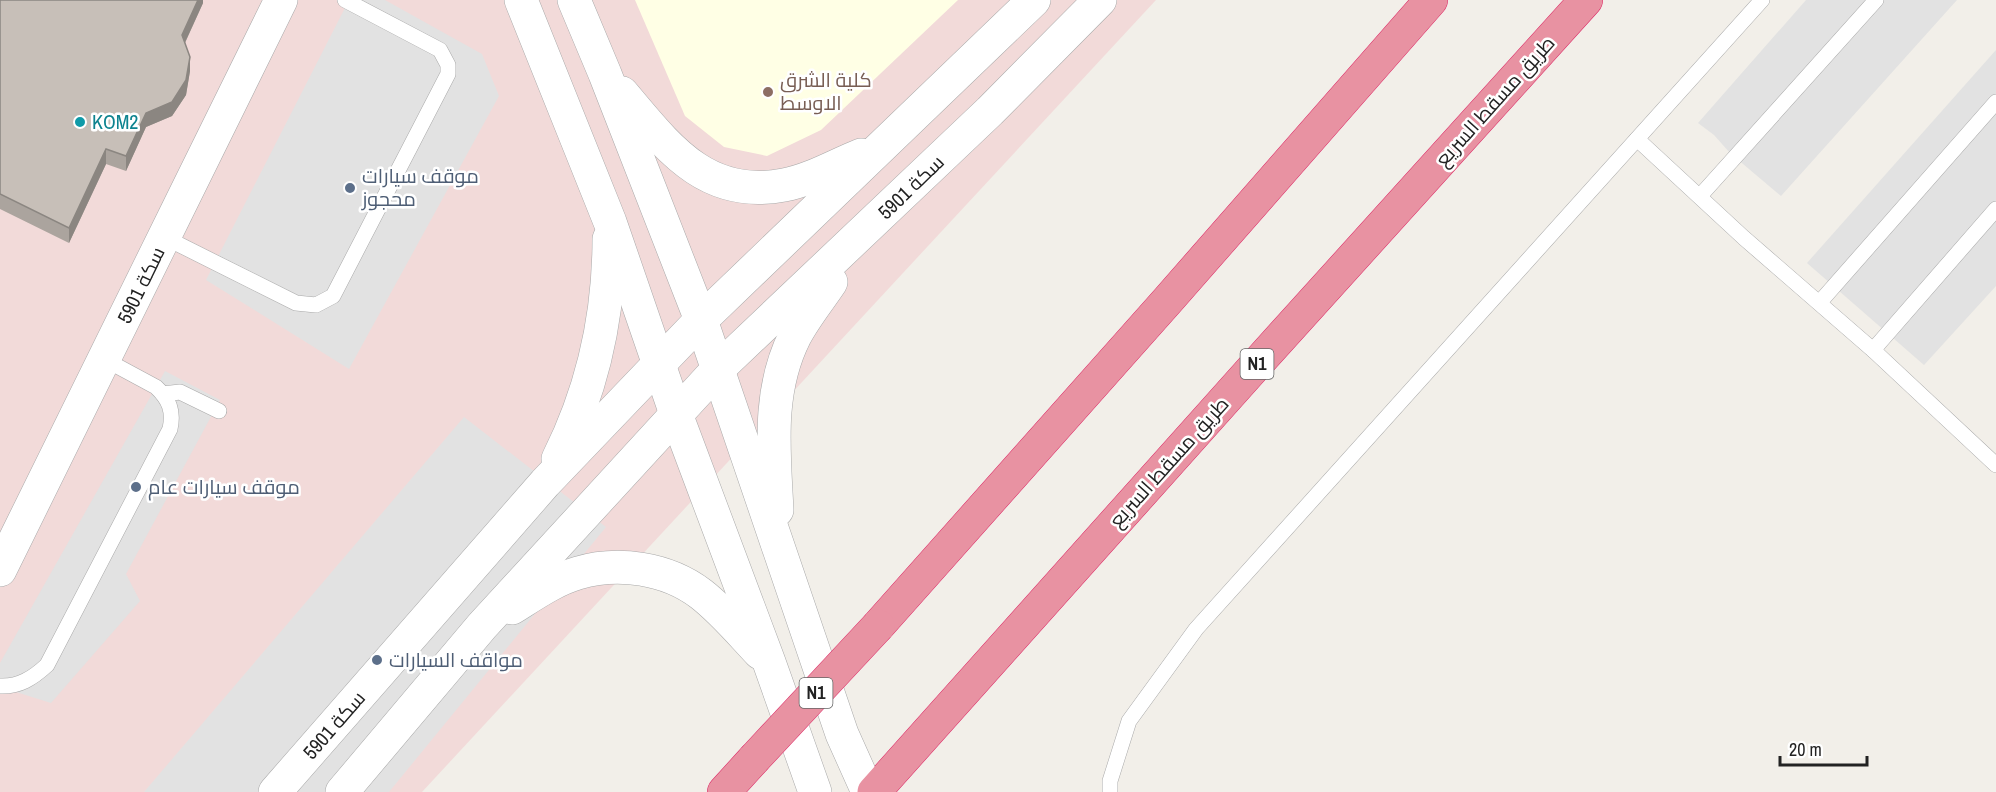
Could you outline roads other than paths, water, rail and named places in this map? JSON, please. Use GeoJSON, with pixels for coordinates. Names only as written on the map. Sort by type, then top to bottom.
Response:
{"type":"FeatureCollection","features":[{"type":"Feature","properties":{"kind":"highway","name":"N1"},"geometry":{"type":"LineString","coordinates":[[724,792],[878,626],[1431,0]]}},
{"type":"Feature","properties":{"kind":"highway","name":"طريق مسقط السريع"},"geometry":{"type":"LineString","coordinates":[[874,792],[1587,0]]}},
{"type":"Feature","properties":{"kind":"street","name":"سكة 5901"},"geometry":{"type":"LineString","coordinates":[[0,570],[281,0]]}},
{"type":"Feature","properties":{"kind":"street"},"geometry":{"type":"LineString","coordinates":[[521,0],[610,222],[676,414],[815,792]]}},
{"type":"Feature","properties":{"kind":"street"},"geometry":{"type":"LineString","coordinates":[[574,0],[701,320],[842,734],[867,792]]}},
{"type":"Feature","properties":{"kind":"street","name":"سكة 5901"},"geometry":{"type":"LineString","coordinates":[[275,792],[545,483],[701,320],[1034,0]]}},
{"type":"Feature","properties":{"kind":"street","name":"سكة 5901"},"geometry":{"type":"LineString","coordinates":[[342,792],[482,626],[718,369],[1036,66],[1100,0]]}},
{"type":"Feature","properties":{"kind":"street"},"geometry":{"type":"LineString","coordinates":[[605,74],[677,156],[695,170],[716,180],[738,186],[762,188],[785,185],[882,146]]}},
{"type":"Feature","properties":{"kind":"street"},"geometry":{"type":"LineString","coordinates":[[779,548],[773,427],[774,403],[785,357],[808,314],[878,218]]}},
{"type":"Feature","properties":{"kind":"street"},"geometry":{"type":"LineString","coordinates":[[545,483],[563,449],[590,376],[606,300],[610,222]]}},
{"type":"Feature","properties":{"kind":"street"},"geometry":{"type":"LineString","coordinates":[[482,626],[554,583],[577,573],[603,568],[628,567],[661,574],[699,593],[718,609],[769,662]]}},
{"type":"Feature","properties":{"kind":"lane"},"geometry":{"type":"LineString","coordinates":[[164,237],[296,303],[316,306],[333,296],[448,74],[448,65],[440,50],[345,0]]}},
{"type":"Feature","properties":{"kind":"lane"},"geometry":{"type":"LineString","coordinates":[[1110,792],[1110,781],[1129,721],[1196,628],[1762,0]]}},
{"type":"Feature","properties":{"kind":"lane"},"geometry":{"type":"LineString","coordinates":[[1700,196],[1876,0]]}},
{"type":"Feature","properties":{"kind":"lane"},"geometry":{"type":"LineString","coordinates":[[1820,302],[1996,102]]}},
{"type":"Feature","properties":{"kind":"lane"},"geometry":{"type":"LineString","coordinates":[[1637,139],[1744,238],[1873,350],[1996,465]]}},
{"type":"Feature","properties":{"kind":"lane"},"geometry":{"type":"LineString","coordinates":[[1873,350],[1996,209]]}},
{"type":"Feature","properties":{"kind":"lane"},"geometry":{"type":"LineString","coordinates":[[0,686],[23,683],[47,665],[170,429],[171,410],[163,394],[156,387],[104,359]]}},
{"type":"Feature","properties":{"kind":"lane"},"geometry":{"type":"LineString","coordinates":[[163,394],[180,392],[219,411]]}},
{"type":"Feature","properties":{"kind":"place","name":"كلية الشرق الاوسط"},"geometry":{"type":"Point","coordinates":[768,92]}},
{"type":"Feature","properties":{"kind":"place","name":"KOM2"},"geometry":{"type":"Point","coordinates":[80,122]}},
{"type":"Feature","properties":{"kind":"place","name":"موقف سيارات محجوز"},"geometry":{"type":"Point","coordinates":[350,188]}},
{"type":"Feature","properties":{"kind":"place","name":"موقف سيارات عام"},"geometry":{"type":"Point","coordinates":[136,487]}},
{"type":"Feature","properties":{"kind":"place","name":"مواقف السيارات"},"geometry":{"type":"Point","coordinates":[377,660]}}]}
